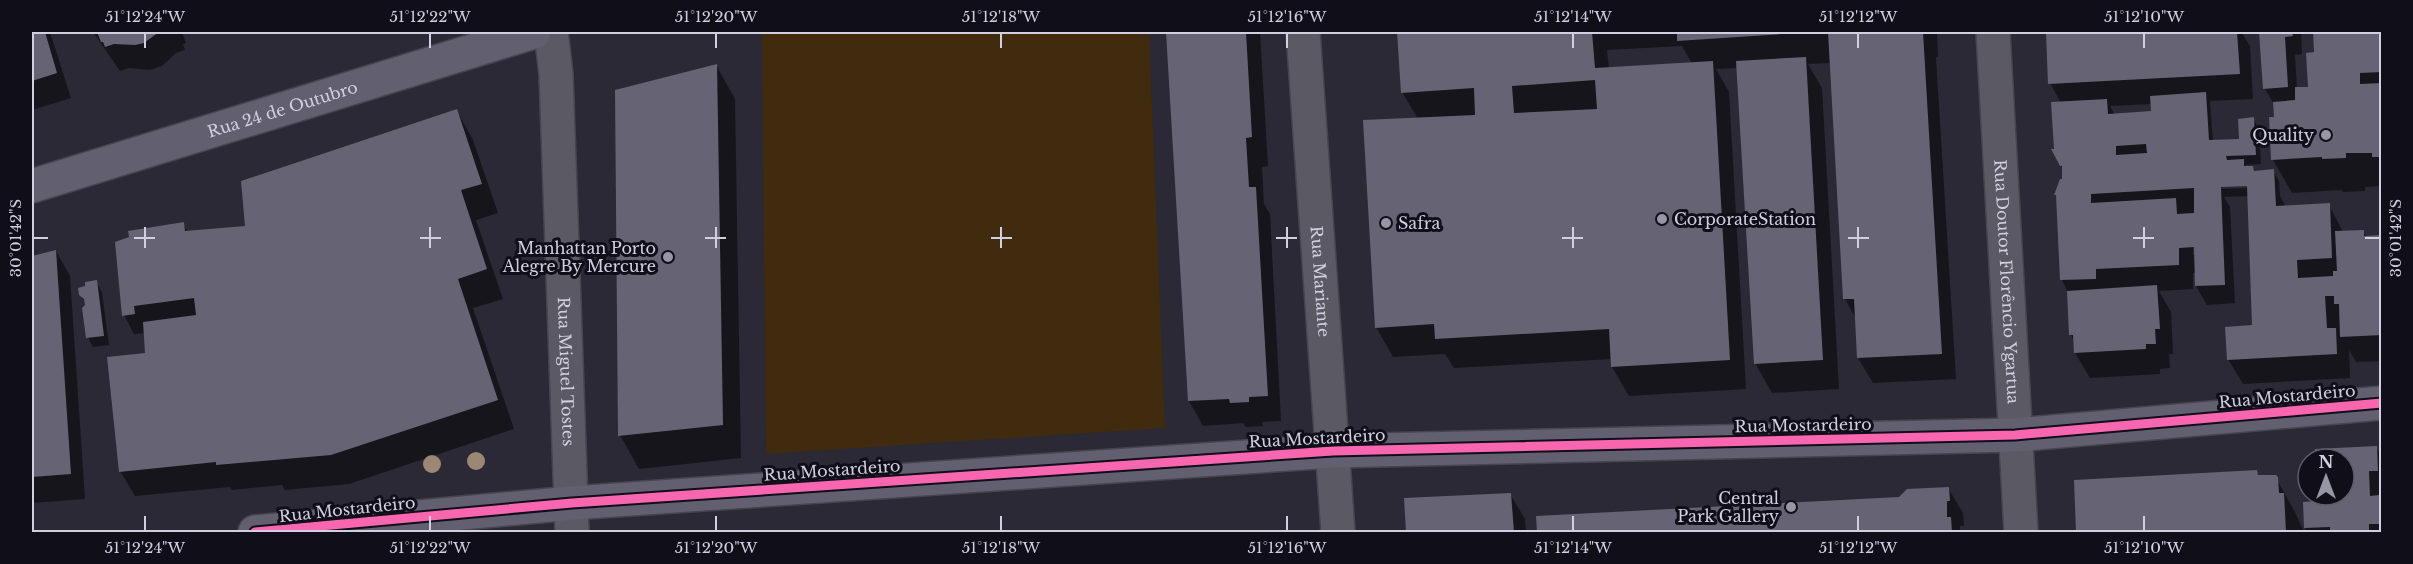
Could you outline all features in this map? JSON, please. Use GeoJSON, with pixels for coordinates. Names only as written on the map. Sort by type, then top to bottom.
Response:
{"type":"FeatureCollection","features":[{"type":"Feature","properties":{"kind":"main road","name":"Rua 24 de Outubro"},"geometry":{"type":"LineString","coordinates":[[32,186],[534,32]]}},
{"type":"Feature","properties":{"kind":"main road","name":"Rua Mostardeiro"},"geometry":{"type":"LineString","coordinates":[[255,532],[572,518],[1334,451],[2015,435],[2382,403]]}},
{"type":"Feature","properties":{"kind":"street","name":"Rua Miguel Tostes"},"geometry":{"type":"LineString","coordinates":[[551,32],[556,74],[572,518]]}},
{"type":"Feature","properties":{"kind":"street","name":"Rua Mariante"},"geometry":{"type":"LineString","coordinates":[[1303,32],[1338,532]]}},
{"type":"Feature","properties":{"kind":"street","name":"Rua Doutor Florêncio Ygartua"},"geometry":{"type":"LineString","coordinates":[[1994,32],[2021,532]]}},
{"type":"Feature","properties":{"kind":"shaded area"},"geometry":{"type":"Polygon","coordinates":[[[762,32],[1149,32],[1165,428],[766,454],[762,32]]]}},
{"type":"Feature","properties":{"kind":"building"},"geometry":{"type":"Polygon","coordinates":[[[32,32],[45,32],[57,73],[32,81],[32,32]]]}},
{"type":"Feature","properties":{"kind":"building"},"geometry":{"type":"Polygon","coordinates":[[[97,32],[159,32],[144,43],[114,44],[105,47],[97,32]]]}},
{"type":"Feature","properties":{"kind":"building"},"geometry":{"type":"Polygon","coordinates":[[[1166,32],[1246,32],[1252,137],[1246,138],[1249,187],[1256,187],[1268,396],[1249,397],[1249,402],[1230,403],[1229,399],[1188,401],[1166,32]]]}},
{"type":"Feature","properties":{"kind":"building"},"geometry":{"type":"Polygon","coordinates":[[[1397,32],[1592,32],[1595,68],[1713,61],[1730,360],[1611,367],[1609,329],[1435,339],[1434,324],[1375,328],[1363,120],[1475,115],[1474,88],[1401,93],[1397,32]],[[1595,80],[1512,86],[1514,113],[1597,109],[1595,80]]]}},
{"type":"Feature","properties":{"kind":"building"},"geometry":{"type":"Polygon","coordinates":[[[1677,32],[1797,32],[1797,33],[1677,41],[1677,32]]]}},
{"type":"Feature","properties":{"kind":"building"},"geometry":{"type":"Polygon","coordinates":[[[1828,32],[1923,32],[1942,354],[1857,358],[1854,299],[1843,299],[1828,32]]]}},
{"type":"Feature","properties":{"kind":"building"},"geometry":{"type":"Polygon","coordinates":[[[2046,32],[2237,32],[2240,74],[2048,84],[2046,32]]]}},
{"type":"Feature","properties":{"kind":"building"},"geometry":{"type":"Polygon","coordinates":[[[2259,32],[2292,32],[2293,36],[2285,37],[2288,87],[2263,89],[2259,32]]]}},
{"type":"Feature","properties":{"kind":"building"},"geometry":{"type":"Polygon","coordinates":[[[2313,32],[2382,32],[2382,72],[2360,73],[2360,84],[2382,83],[2382,157],[2372,157],[2372,153],[2346,153],[2346,158],[2271,160],[2269,117],[2274,117],[2273,102],[2295,100],[2295,87],[2308,87],[2306,53],[2314,52],[2313,32]]]}},
{"type":"Feature","properties":{"kind":"building"},"geometry":{"type":"Polygon","coordinates":[[[1806,57],[1823,360],[1754,364],[1736,61],[1806,57]]]}},
{"type":"Feature","properties":{"kind":"building","name":"Manhattan Porto Alegre By Mercure"},"geometry":{"type":"Polygon","coordinates":[[[717,64],[723,425],[618,436],[615,90],[717,64]]]}},
{"type":"Feature","properties":{"kind":"building"},"geometry":{"type":"Polygon","coordinates":[[[2206,92],[2209,140],[2239,139],[2238,119],[2254,117],[2256,155],[2226,156],[2227,160],[2244,159],[2244,166],[2253,166],[2254,171],[2274,169],[2276,206],[2330,203],[2332,258],[2297,260],[2298,278],[2333,276],[2333,271],[2337,271],[2335,231],[2364,230],[2364,236],[2382,235],[2382,335],[2340,337],[2339,304],[2334,304],[2334,296],[2325,296],[2327,328],[2336,328],[2337,354],[2227,360],[2225,327],[2252,325],[2247,186],[2221,187],[2225,285],[2195,286],[2194,247],[2179,248],[2179,265],[2096,269],[2096,279],[2060,280],[2056,195],[2054,195],[2062,179],[2062,166],[2051,149],[2054,149],[2051,102],[2107,99],[2108,114],[2151,111],[2150,96],[2206,92]],[[2146,144],[2116,146],[2116,155],[2147,153],[2146,144]],[[2194,188],[2091,194],[2091,203],[2176,198],[2177,214],[2194,213],[2194,188]]]}},
{"type":"Feature","properties":{"kind":"building"},"geometry":{"type":"Polygon","coordinates":[[[457,109],[482,184],[461,190],[487,269],[458,279],[498,400],[331,455],[216,465],[216,462],[119,472],[107,357],[145,353],[143,322],[196,315],[194,298],[134,306],[135,314],[122,316],[115,242],[129,237],[128,231],[184,222],[185,231],[245,226],[241,181],[457,109]]]}},
{"type":"Feature","properties":{"kind":"building"},"geometry":{"type":"Polygon","coordinates":[[[56,250],[71,474],[32,477],[32,256],[56,250]]]}},
{"type":"Feature","properties":{"kind":"building"},"geometry":{"type":"Polygon","coordinates":[[[97,280],[104,336],[86,338],[82,308],[85,305],[78,288],[85,286],[85,282],[97,280]]]}},
{"type":"Feature","properties":{"kind":"building"},"geometry":{"type":"Polygon","coordinates":[[[2157,285],[2160,329],[2155,329],[2156,344],[2146,344],[2146,349],[2074,353],[2073,335],[2069,335],[2067,291],[2157,285]]]}},
{"type":"Feature","properties":{"kind":"building"},"geometry":{"type":"Polygon","coordinates":[[[2377,446],[2378,471],[2369,471],[2370,496],[2379,495],[2380,524],[2369,524],[2369,532],[2330,532],[2330,527],[2304,528],[2303,507],[2356,507],[2356,447],[2377,446]]]}},
{"type":"Feature","properties":{"kind":"building"},"geometry":{"type":"Polygon","coordinates":[[[2257,470],[2258,475],[2278,477],[2279,493],[2284,493],[2286,532],[2076,532],[2074,480],[2257,470]]]}},
{"type":"Feature","properties":{"kind":"building","name":"Central Park Gallery"},"geometry":{"type":"Polygon","coordinates":[[[1949,487],[1950,501],[1947,501],[1947,517],[1951,517],[1952,532],[1537,532],[1536,516],[1899,497],[1907,489],[1949,487]]]}},
{"type":"Feature","properties":{"kind":"building"},"geometry":{"type":"Polygon","coordinates":[[[1511,493],[1514,532],[1406,532],[1404,498],[1511,493]]]}},
{"type":"Feature","properties":{"kind":"cycle path"},"geometry":{"type":"LineString","coordinates":[[255,532],[572,503],[1333,451],[2015,435],[2382,403]]}},
{"type":"Feature","properties":{"kind":"place","name":"Quality"},"geometry":{"type":"Point","coordinates":[2326,135]}},
{"type":"Feature","properties":{"kind":"place","name":"CorporateStation"},"geometry":{"type":"Point","coordinates":[1662,219]}},
{"type":"Feature","properties":{"kind":"place","name":"Safra"},"geometry":{"type":"Point","coordinates":[1386,223]}},
{"type":"Feature","properties":{"kind":"place","name":"Manhattan Porto Alegre By Mercure"},"geometry":{"type":"Point","coordinates":[668,257]}},
{"type":"Feature","properties":{"kind":"place","name":"Central Park Gallery"},"geometry":{"type":"Point","coordinates":[1791,507]}}]}
